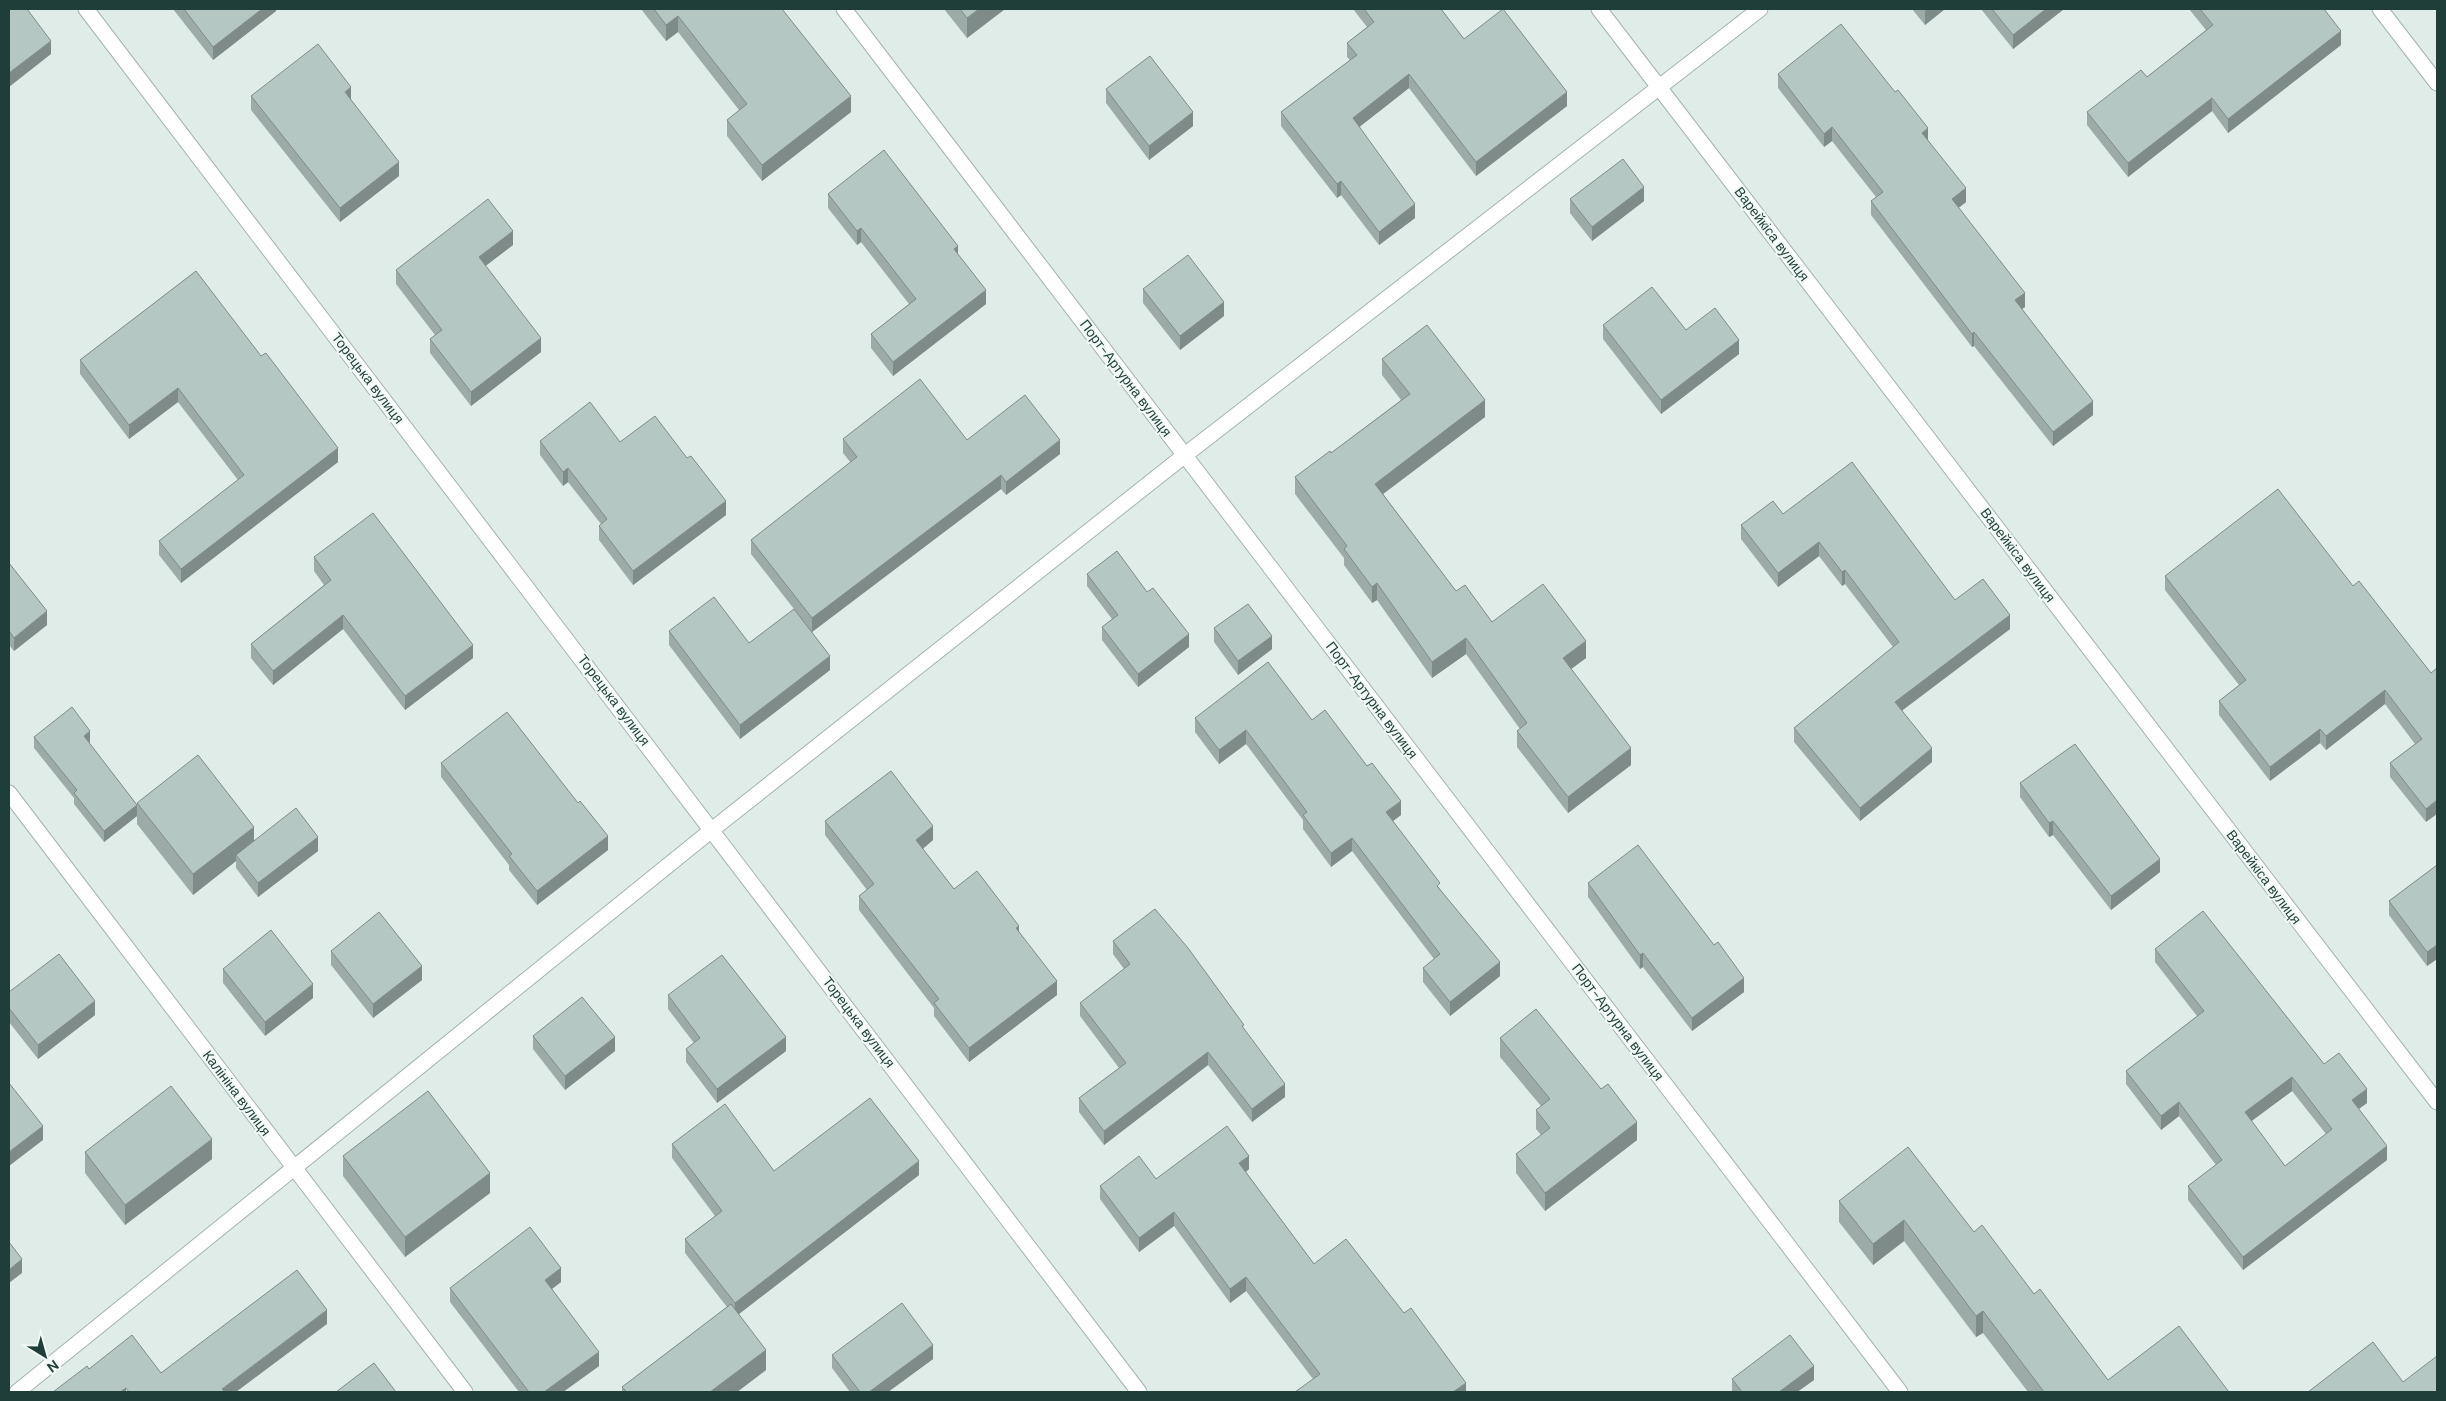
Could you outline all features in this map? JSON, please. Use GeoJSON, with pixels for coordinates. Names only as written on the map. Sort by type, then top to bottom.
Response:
{"type":"FeatureCollection","features":[{"type":"Feature","properties":{"kind":"street","name":"Торецька вулиця"},"geometry":{"type":"LineString","coordinates":[[86,9],[713,830],[1139,1392]]}},
{"type":"Feature","properties":{"kind":"street","name":"Порт-Артурна вулиця"},"geometry":{"type":"LineString","coordinates":[[844,9],[1900,1392]]}},
{"type":"Feature","properties":{"kind":"street","name":"Варейкіса вулиця"},"geometry":{"type":"LineString","coordinates":[[1598,9],[2437,1102]]}},
{"type":"Feature","properties":{"kind":"street"},"geometry":{"type":"LineString","coordinates":[[17,1392],[713,830],[1185,455],[1760,9]]}},
{"type":"Feature","properties":{"kind":"street"},"geometry":{"type":"LineString","coordinates":[[2380,9],[2437,83]]}},
{"type":"Feature","properties":{"kind":"street","name":"Калініна вулиця"},"geometry":{"type":"LineString","coordinates":[[9,793],[465,1392]]}},
{"type":"Feature","properties":{"kind":"building"},"geometry":{"type":"Polygon","coordinates":[[[9,9],[27,9],[51,41],[9,73],[9,9]]]}},
{"type":"Feature","properties":{"kind":"building"},"geometry":{"type":"Polygon","coordinates":[[[184,9],[262,9],[213,47],[184,9]]]}},
{"type":"Feature","properties":{"kind":"building"},"geometry":{"type":"Polygon","coordinates":[[[654,9],[782,9],[851,96],[762,165],[727,120],[747,104],[678,16],[666,25],[654,9]]]}},
{"type":"Feature","properties":{"kind":"building"},"geometry":{"type":"Polygon","coordinates":[[[960,9],[979,9],[967,18],[960,9]]]}},
{"type":"Feature","properties":{"kind":"building"},"geometry":{"type":"Polygon","coordinates":[[[1364,9],[1441,9],[1464,39],[1503,9],[1567,92],[1476,162],[1409,74],[1353,118],[1415,204],[1379,232],[1341,181],[1337,184],[1281,112],[1357,55],[1347,43],[1374,22],[1364,9]]]}},
{"type":"Feature","properties":{"kind":"building"},"geometry":{"type":"Polygon","coordinates":[[[1992,9],[2046,9],[2013,35],[1992,9]]]}},
{"type":"Feature","properties":{"kind":"building"},"geometry":{"type":"Polygon","coordinates":[[[2200,9],[2324,9],[2341,31],[2228,119],[2212,98],[2128,163],[2087,112],[2141,70],[2147,77],[2213,25],[2200,9]]]}},
{"type":"Feature","properties":{"kind":"building"},"geometry":{"type":"Polygon","coordinates":[[[1841,24],[1895,92],[1898,90],[1928,128],[1922,133],[1966,188],[1952,199],[2025,293],[2015,300],[2093,401],[2053,432],[1974,332],[1972,334],[1871,201],[1883,192],[1832,127],[1824,134],[1778,74],[1841,24]]]}},
{"type":"Feature","properties":{"kind":"building"},"geometry":{"type":"Polygon","coordinates":[[[318,44],[351,87],[345,92],[399,162],[340,208],[251,96],[318,44]]]}},
{"type":"Feature","properties":{"kind":"building"},"geometry":{"type":"Polygon","coordinates":[[[1150,56],[1193,112],[1149,146],[1106,89],[1150,56]]]}},
{"type":"Feature","properties":{"kind":"building"},"geometry":{"type":"Polygon","coordinates":[[[884,150],[958,246],[954,249],[986,290],[893,362],[871,334],[916,299],[861,228],[857,231],[828,194],[884,150]]]}},
{"type":"Feature","properties":{"kind":"building"},"geometry":{"type":"Polygon","coordinates":[[[1623,159],[1644,187],[1592,227],[1570,199],[1623,159]]]}},
{"type":"Feature","properties":{"kind":"building"},"geometry":{"type":"Polygon","coordinates":[[[488,199],[513,231],[479,257],[541,338],[471,392],[430,339],[442,330],[396,270],[488,199]]]}},
{"type":"Feature","properties":{"kind":"building"},"geometry":{"type":"Polygon","coordinates":[[[1188,255],[1224,302],[1180,336],[1143,289],[1188,255]]]}},
{"type":"Feature","properties":{"kind":"building"},"geometry":{"type":"Polygon","coordinates":[[[196,271],[261,356],[266,353],[338,448],[181,569],[159,541],[244,475],[178,388],[129,425],[80,360],[196,271]]]}},
{"type":"Feature","properties":{"kind":"building"},"geometry":{"type":"Polygon","coordinates":[[[1652,287],[1686,330],[1715,308],[1739,340],[1661,400],[1603,325],[1652,287]]]}},
{"type":"Feature","properties":{"kind":"building"},"geometry":{"type":"Polygon","coordinates":[[[1427,325],[1485,400],[1375,484],[1456,591],[1465,585],[1492,622],[1543,584],[1586,641],[1563,658],[1631,748],[1568,797],[1517,731],[1527,723],[1466,638],[1432,662],[1377,583],[1372,587],[1344,549],[1347,546],[1295,477],[1330,451],[1331,453],[1410,394],[1382,359],[1427,325]]]}},
{"type":"Feature","properties":{"kind":"building"},"geometry":{"type":"Polygon","coordinates":[[[920,379],[967,440],[1025,395],[1060,440],[1006,482],[1001,475],[812,618],[751,540],[857,457],[843,439],[920,379]]]}},
{"type":"Feature","properties":{"kind":"building"},"geometry":{"type":"Polygon","coordinates":[[[590,402],[620,442],[655,416],[687,458],[691,456],[726,501],[633,571],[599,526],[607,519],[568,468],[563,472],[540,441],[590,402]]]}},
{"type":"Feature","properties":{"kind":"building"},"geometry":{"type":"Polygon","coordinates":[[[1852,462],[1955,600],[1983,579],[2010,615],[1895,702],[1932,748],[1860,808],[1794,728],[1899,642],[1845,570],[1842,572],[1819,542],[1778,573],[1741,525],[1773,501],[1783,514],[1852,462]]]}},
{"type":"Feature","properties":{"kind":"building"},"geometry":{"type":"Polygon","coordinates":[[[2278,489],[2353,586],[2359,581],[2431,673],[2437,668],[2437,800],[2426,809],[2390,763],[2422,739],[2385,690],[2326,736],[2320,729],[2270,767],[2219,701],[2246,680],[2165,576],[2278,489]]]}},
{"type":"Feature","properties":{"kind":"building"},"geometry":{"type":"Polygon","coordinates":[[[373,513],[473,645],[405,696],[343,615],[273,671],[251,644],[331,580],[314,557],[373,513]]]}},
{"type":"Feature","properties":{"kind":"building"},"geometry":{"type":"Polygon","coordinates":[[[1117,551],[1147,592],[1153,588],[1189,634],[1138,674],[1102,627],[1118,615],[1087,574],[1117,551]]]}},
{"type":"Feature","properties":{"kind":"building"},"geometry":{"type":"Polygon","coordinates":[[[9,563],[47,611],[14,638],[9,631],[9,563]]]}},
{"type":"Feature","properties":{"kind":"building"},"geometry":{"type":"Polygon","coordinates":[[[714,597],[749,643],[794,609],[830,656],[740,725],[669,631],[714,597]]]}},
{"type":"Feature","properties":{"kind":"building"},"geometry":{"type":"Polygon","coordinates":[[[1248,604],[1272,636],[1238,661],[1214,628],[1248,604]]]}},
{"type":"Feature","properties":{"kind":"building"},"geometry":{"type":"Polygon","coordinates":[[[1268,662],[1312,720],[1325,710],[1367,766],[1372,763],[1401,801],[1386,812],[1440,883],[1437,886],[1500,962],[1450,1002],[1423,968],[1440,954],[1352,838],[1331,853],[1303,815],[1307,812],[1246,730],[1219,750],[1195,718],[1268,662]]]}},
{"type":"Feature","properties":{"kind":"building"},"geometry":{"type":"Polygon","coordinates":[[[72,707],[90,731],[84,736],[137,805],[104,831],[74,793],[77,790],[34,737],[72,707]]]}},
{"type":"Feature","properties":{"kind":"building"},"geometry":{"type":"Polygon","coordinates":[[[507,712],[578,803],[580,801],[608,836],[537,891],[509,856],[512,854],[441,763],[507,712]]]}},
{"type":"Feature","properties":{"kind":"building"},"geometry":{"type":"Polygon","coordinates":[[[2075,744],[2160,859],[2111,896],[2053,821],[2049,823],[2020,783],[2075,744]]]}},
{"type":"Feature","properties":{"kind":"building"},"geometry":{"type":"Polygon","coordinates":[[[198,755],[254,827],[193,874],[137,803],[198,755]]]}},
{"type":"Feature","properties":{"kind":"building"},"geometry":{"type":"Polygon","coordinates":[[[891,771],[933,826],[916,840],[954,889],[977,871],[1019,926],[1016,928],[1057,981],[969,1048],[934,1003],[939,999],[859,896],[874,884],[825,821],[891,771]]]}},
{"type":"Feature","properties":{"kind":"building"},"geometry":{"type":"Polygon","coordinates":[[[296,808],[318,837],[258,883],[236,855],[296,808]]]}},
{"type":"Feature","properties":{"kind":"building"},"geometry":{"type":"Polygon","coordinates":[[[1638,845],[1714,945],[1718,942],[1744,978],[1692,1018],[1643,953],[1640,955],[1588,883],[1638,845]]]}},
{"type":"Feature","properties":{"kind":"building"},"geometry":{"type":"Polygon","coordinates":[[[2437,865],[2437,945],[2427,952],[2389,901],[2437,865]]]}},
{"type":"Feature","properties":{"kind":"building"},"geometry":{"type":"Polygon","coordinates":[[[1155,909],[1188,948],[1285,1084],[1252,1109],[1208,1052],[1104,1131],[1079,1098],[1126,1063],[1080,1003],[1130,964],[1113,941],[1155,909]]]}},
{"type":"Feature","properties":{"kind":"building"},"geometry":{"type":"Polygon","coordinates":[[[2203,911],[2324,1064],[2339,1053],[2367,1089],[2352,1100],[2387,1146],[2243,1257],[2188,1186],[2222,1160],[2179,1102],[2161,1116],[2126,1071],[2204,1011],[2155,949],[2203,911]],[[2292,1077],[2245,1112],[2285,1166],[2332,1129],[2292,1077]]]}},
{"type":"Feature","properties":{"kind":"building"},"geometry":{"type":"Polygon","coordinates":[[[379,912],[422,966],[373,1004],[331,951],[379,912]]]}},
{"type":"Feature","properties":{"kind":"building"},"geometry":{"type":"Polygon","coordinates":[[[271,930],[313,984],[265,1022],[223,969],[271,930]]]}},
{"type":"Feature","properties":{"kind":"building"},"geometry":{"type":"Polygon","coordinates":[[[59,954],[95,1001],[38,1045],[9,1008],[9,992],[59,954]]]}},
{"type":"Feature","properties":{"kind":"building"},"geometry":{"type":"Polygon","coordinates":[[[722,955],[786,1037],[717,1089],[686,1049],[700,1038],[668,995],[722,955]]]}},
{"type":"Feature","properties":{"kind":"building"},"geometry":{"type":"Polygon","coordinates":[[[582,997],[615,1037],[565,1076],[533,1036],[582,997]]]}},
{"type":"Feature","properties":{"kind":"building"},"geometry":{"type":"Polygon","coordinates":[[[1536,1009],[1601,1089],[1608,1084],[1637,1122],[1545,1193],[1516,1154],[1550,1128],[1536,1110],[1550,1099],[1500,1038],[1536,1009]]]}},
{"type":"Feature","properties":{"kind":"building"},"geometry":{"type":"Polygon","coordinates":[[[9,1083],[43,1126],[9,1152],[9,1083]]]}},
{"type":"Feature","properties":{"kind":"building"},"geometry":{"type":"Polygon","coordinates":[[[171,1086],[212,1139],[125,1205],[85,1152],[171,1086]]]}},
{"type":"Feature","properties":{"kind":"building"},"geometry":{"type":"Polygon","coordinates":[[[428,1091],[490,1173],[405,1237],[343,1156],[428,1091]]]}},
{"type":"Feature","properties":{"kind":"building"},"geometry":{"type":"Polygon","coordinates":[[[870,1098],[919,1161],[735,1303],[685,1239],[722,1211],[672,1144],[725,1104],[774,1171],[870,1098]]]}},
{"type":"Feature","properties":{"kind":"building"},"geometry":{"type":"Polygon","coordinates":[[[1227,1126],[1249,1156],[1239,1163],[1314,1264],[1346,1239],[1404,1313],[1411,1308],[1466,1383],[1453,1392],[1295,1392],[1320,1374],[1246,1277],[1230,1289],[1174,1212],[1139,1238],[1100,1186],[1139,1156],[1156,1179],[1227,1126]]]}},
{"type":"Feature","properties":{"kind":"building"},"geometry":{"type":"Polygon","coordinates":[[[1908,1147],[1974,1232],[1982,1225],[2034,1294],[2040,1289],[2108,1380],[2179,1326],[2229,1392],[2044,1392],[1983,1311],[1976,1316],[1904,1220],[1873,1244],[1839,1201],[1908,1147]]]}},
{"type":"Feature","properties":{"kind":"building"},"geometry":{"type":"Polygon","coordinates":[[[530,1227],[561,1268],[545,1280],[599,1352],[544,1392],[529,1392],[450,1288],[530,1227]]]}},
{"type":"Feature","properties":{"kind":"building"},"geometry":{"type":"Polygon","coordinates":[[[9,1242],[22,1259],[9,1270],[9,1242]]]}},
{"type":"Feature","properties":{"kind":"building"},"geometry":{"type":"Polygon","coordinates":[[[297,1270],[327,1310],[222,1389],[225,1392],[129,1392],[126,1388],[120,1392],[53,1392],[87,1366],[89,1369],[132,1335],[161,1373],[297,1270]]]}},
{"type":"Feature","properties":{"kind":"building"},"geometry":{"type":"Polygon","coordinates":[[[902,1303],[933,1345],[869,1392],[860,1392],[832,1355],[902,1303]]]}},
{"type":"Feature","properties":{"kind":"building"},"geometry":{"type":"Polygon","coordinates":[[[731,1304],[766,1350],[710,1392],[627,1392],[622,1387],[731,1304]]]}},
{"type":"Feature","properties":{"kind":"building"},"geometry":{"type":"Polygon","coordinates":[[[1790,1335],[1814,1366],[1779,1392],[1742,1392],[1732,1379],[1790,1335]]]}},
{"type":"Feature","properties":{"kind":"building"},"geometry":{"type":"Polygon","coordinates":[[[2373,1342],[2403,1382],[2437,1356],[2437,1392],[2308,1392],[2373,1342]]]}},
{"type":"Feature","properties":{"kind":"building"},"geometry":{"type":"Polygon","coordinates":[[[374,1363],[396,1392],[336,1392],[374,1363]]]}}]}
